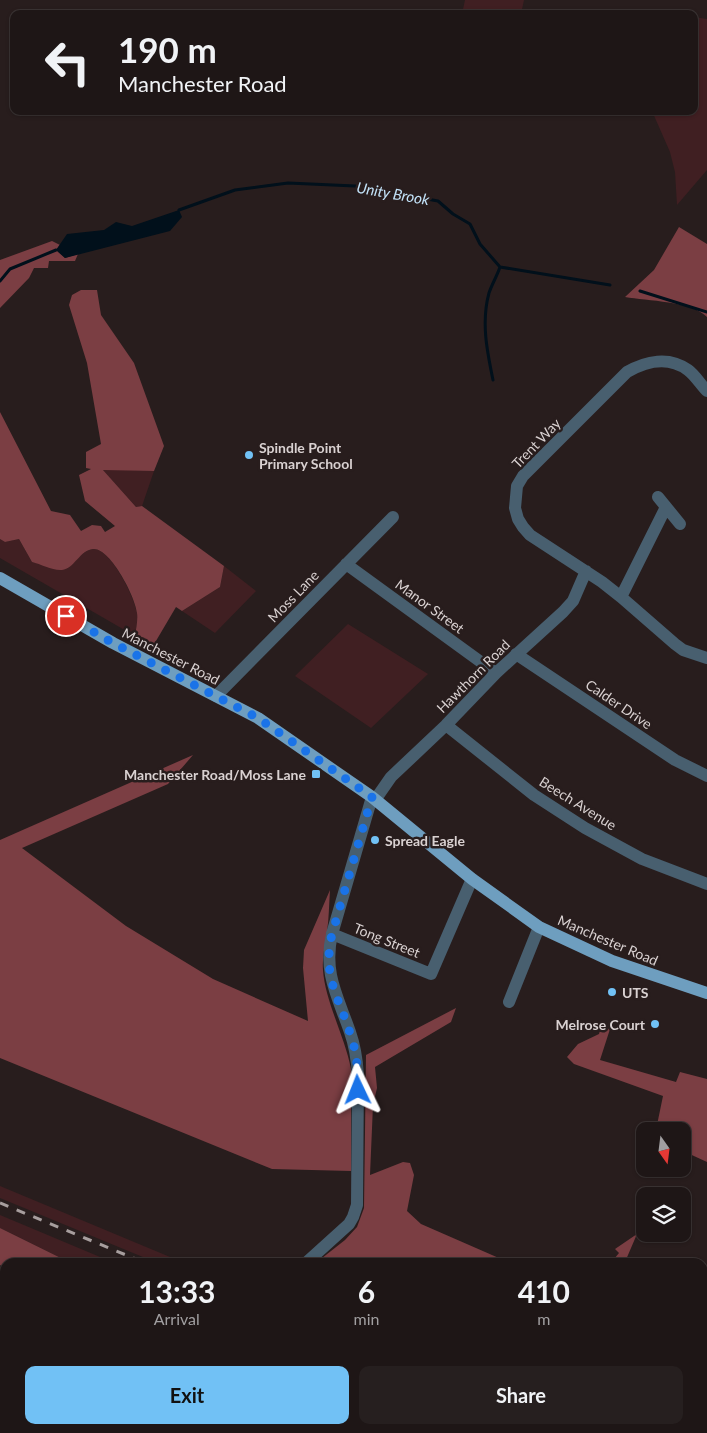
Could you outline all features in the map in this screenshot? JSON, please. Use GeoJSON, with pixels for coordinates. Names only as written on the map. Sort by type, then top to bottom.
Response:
{"type":"FeatureCollection","features":[{"type":"Feature","properties":{"kind":"main road","name":"Manchester Road"},"geometry":{"type":"LineString","coordinates":[[0,578],[113,643],[258,718],[373,798],[472,879],[539,927],[612,961],[707,993]]}},
{"type":"Feature","properties":{"kind":"street","name":"Trent Way"},"geometry":{"type":"LineString","coordinates":[[705,654],[683,650],[621,597],[586,571],[530,535],[518,519],[515,508],[517,486],[523,476],[627,372],[639,365],[652,361],[677,364],[688,370],[707,391]]}},
{"type":"Feature","properties":{"kind":"street"},"geometry":{"type":"LineString","coordinates":[[658,497],[680,524]]}},
{"type":"Feature","properties":{"kind":"street"},"geometry":{"type":"LineString","coordinates":[[621,597],[666,507]]}},
{"type":"Feature","properties":{"kind":"street","name":"Moss Lane"},"geometry":{"type":"LineString","coordinates":[[216,696],[393,517]]}},
{"type":"Feature","properties":{"kind":"street","name":"Manor Street"},"geometry":{"type":"LineString","coordinates":[[346,564],[496,673]]}},
{"type":"Feature","properties":{"kind":"street","name":"Hawthorn Road"},"geometry":{"type":"LineString","coordinates":[[311,1258],[348,1224],[356,1211],[358,1198],[357,1060],[330,977],[328,955],[332,934],[373,798],[391,777],[446,725],[496,673],[573,601],[586,571]]}},
{"type":"Feature","properties":{"kind":"street","name":"Calder Drive"},"geometry":{"type":"LineString","coordinates":[[516,654],[675,760],[707,776]]}},
{"type":"Feature","properties":{"kind":"street","name":"Beech Avenue"},"geometry":{"type":"LineString","coordinates":[[446,725],[534,795],[585,828],[642,859],[707,884]]}},
{"type":"Feature","properties":{"kind":"street","name":"Tong Street"},"geometry":{"type":"LineString","coordinates":[[332,934],[431,974],[472,879]]}},
{"type":"Feature","properties":{"kind":"street"},"geometry":{"type":"LineString","coordinates":[[508,1002],[539,927]]}},
{"type":"Feature","properties":{"kind":"shaded area"},"geometry":{"type":"Polygon","coordinates":[[[465,0],[524,0],[522,10],[463,10],[465,0]]]}},
{"type":"Feature","properties":{"kind":"shaded area"},"geometry":{"type":"Polygon","coordinates":[[[698,18],[707,19],[707,170],[677,205],[675,172],[670,152],[654,115],[698,115],[698,18]]]}},
{"type":"Feature","properties":{"kind":"shaded area"},"geometry":{"type":"Polygon","coordinates":[[[679,227],[707,244],[707,317],[691,308],[669,302],[625,297],[654,270],[679,227]]]}},
{"type":"Feature","properties":{"kind":"shaded area"},"geometry":{"type":"Polygon","coordinates":[[[52,241],[60,245],[56,250],[65,258],[78,254],[75,261],[49,261],[48,268],[34,268],[29,278],[0,308],[0,260],[52,241]]]}},
{"type":"Feature","properties":{"kind":"shaded area"},"geometry":{"type":"Polygon","coordinates":[[[81,290],[97,290],[101,315],[134,363],[164,446],[154,471],[103,470],[136,507],[142,506],[224,566],[220,587],[182,611],[176,607],[153,646],[135,636],[137,616],[132,596],[114,564],[100,551],[88,550],[66,569],[58,570],[32,562],[19,539],[5,542],[0,539],[0,412],[51,511],[70,515],[81,531],[92,525],[101,526],[105,532],[115,526],[85,501],[79,475],[91,469],[86,468],[86,452],[101,444],[87,363],[69,305],[72,295],[81,290]]]}},
{"type":"Feature","properties":{"kind":"shaded area"},"geometry":{"type":"Polygon","coordinates":[[[102,469],[154,471],[142,506],[136,507],[102,469]]]}},
{"type":"Feature","properties":{"kind":"shaded area"},"geometry":{"type":"Polygon","coordinates":[[[0,539],[5,542],[19,539],[32,562],[65,569],[89,550],[100,551],[107,556],[121,575],[132,596],[137,616],[135,636],[0,558],[0,539]]]}},
{"type":"Feature","properties":{"kind":"shaded area"},"geometry":{"type":"Polygon","coordinates":[[[224,566],[256,591],[215,633],[182,611],[220,587],[224,566]]]}},
{"type":"Feature","properties":{"kind":"shaded area"},"geometry":{"type":"Polygon","coordinates":[[[348,624],[428,674],[371,728],[295,676],[348,624]]]}},
{"type":"Feature","properties":{"kind":"shaded area"},"geometry":{"type":"Polygon","coordinates":[[[193,755],[168,784],[22,848],[126,926],[213,979],[308,1021],[303,968],[304,950],[330,890],[323,970],[327,994],[351,1069],[351,1171],[272,1169],[0,1058],[0,840],[193,755]]]}},
{"type":"Feature","properties":{"kind":"shaded area"},"geometry":{"type":"Polygon","coordinates":[[[456,1008],[451,1022],[375,1067],[377,1088],[373,1105],[370,1175],[403,1162],[410,1163],[414,1175],[407,1211],[421,1224],[499,1258],[322,1258],[345,1240],[357,1227],[364,1208],[366,1055],[456,1008]]]}},
{"type":"Feature","properties":{"kind":"shaded area"},"geometry":{"type":"Polygon","coordinates":[[[601,1027],[610,1029],[600,1060],[676,1082],[680,1072],[707,1079],[707,1162],[691,1155],[691,1122],[658,1122],[663,1096],[574,1064],[567,1057],[578,1044],[599,1034],[601,1027]]]}},
{"type":"Feature","properties":{"kind":"shaded area"},"geometry":{"type":"Polygon","coordinates":[[[0,1186],[172,1258],[145,1258],[0,1198],[0,1186]]]}},
{"type":"Feature","properties":{"kind":"shaded area"},"geometry":{"type":"Polygon","coordinates":[[[0,1215],[102,1258],[61,1258],[0,1228],[0,1215]]]}},
{"type":"Feature","properties":{"kind":"shaded area"},"geometry":{"type":"Polygon","coordinates":[[[0,1228],[61,1258],[0,1258],[0,1228]]]}},
{"type":"Feature","properties":{"kind":"shaded area"},"geometry":{"type":"Polygon","coordinates":[[[636,1235],[627,1258],[615,1258],[619,1253],[615,1249],[636,1235]]]}},
{"type":"Feature","properties":{"kind":"water"},"geometry":{"type":"Polygon","coordinates":[[[179,210],[182,217],[170,231],[65,258],[56,250],[67,234],[104,230],[116,222],[132,226],[179,210]]]}},
{"type":"Feature","properties":{"kind":"waterway","name":"Unity Brook"},"geometry":{"type":"LineString","coordinates":[[179,210],[235,190],[288,183],[355,186],[438,201],[453,214],[470,224],[480,244],[500,267],[610,285]]}},
{"type":"Feature","properties":{"kind":"waterway","name":"Unity Brook"},"geometry":{"type":"LineString","coordinates":[[0,281],[10,269],[56,250]]}},
{"type":"Feature","properties":{"kind":"waterway"},"geometry":{"type":"LineString","coordinates":[[493,380],[487,347],[485,315],[489,293],[500,267]]}},
{"type":"Feature","properties":{"kind":"waterway","name":"Unity Brook"},"geometry":{"type":"LineString","coordinates":[[640,291],[707,312]]}},
{"type":"Feature","properties":{"kind":"railway"},"geometry":{"type":"LineString","coordinates":[[0,1203],[133,1258]]}},
{"type":"Feature","properties":{"kind":"place","name":"Spindle Point Primary School"},"geometry":{"type":"Point","coordinates":[249,455]}},
{"type":"Feature","properties":{"kind":"place","name":"Manchester Road/Moss Lane"},"geometry":{"type":"Point","coordinates":[316,774]}},
{"type":"Feature","properties":{"kind":"place","name":"Spread Eagle"},"geometry":{"type":"Point","coordinates":[375,840]}},
{"type":"Feature","properties":{"kind":"place","name":"UTS"},"geometry":{"type":"Point","coordinates":[612,992]}},
{"type":"Feature","properties":{"kind":"place","name":"Melrose Court"},"geometry":{"type":"Point","coordinates":[655,1024]}},
{"type":"Feature","properties":{"kind":"route"},"geometry":{"type":"LineString","coordinates":[[66,616],[113,643],[258,718],[372,797],[352,862],[329,945],[328,955],[332,985],[354,1046],[357,1060],[358,1090]]}}]}
